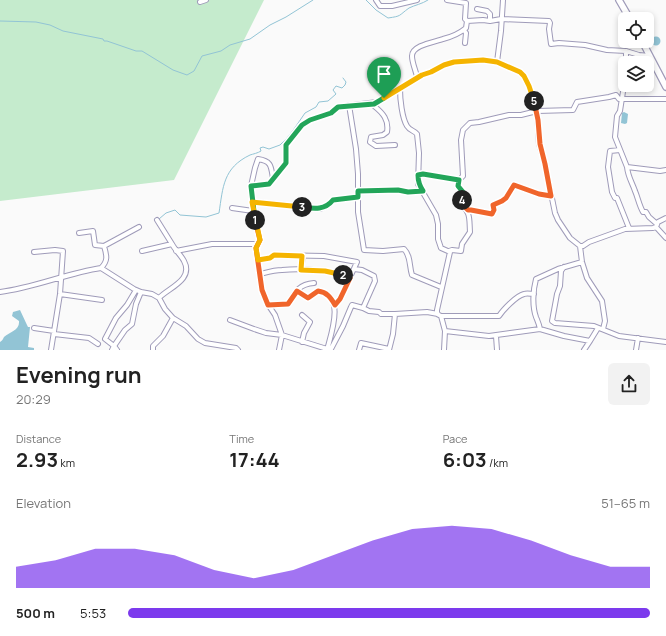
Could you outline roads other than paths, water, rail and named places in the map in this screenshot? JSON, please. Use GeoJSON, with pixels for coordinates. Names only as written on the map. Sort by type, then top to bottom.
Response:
{"type":"FeatureCollection","features":[{"type":"Feature","properties":{"kind":"highway"},"geometry":{"type":"LineString","coordinates":[[619,0],[626,12]]}},
{"type":"Feature","properties":{"kind":"highway"},"geometry":{"type":"LineString","coordinates":[[646,48],[650,56]]}},
{"type":"Feature","properties":{"kind":"highway"},"geometry":{"type":"LineString","coordinates":[[654,64],[666,87]]}},
{"type":"Feature","properties":{"kind":"street"},"geometry":{"type":"LineString","coordinates":[[200,2],[206,0]]}},
{"type":"Feature","properties":{"kind":"street"},"geometry":{"type":"LineString","coordinates":[[376,0],[380,6],[392,6],[417,0]]}},
{"type":"Feature","properties":{"kind":"street"},"geometry":{"type":"LineString","coordinates":[[447,0],[466,4],[465,19],[467,21],[464,30],[466,33],[466,43]]}},
{"type":"Feature","properties":{"kind":"street"},"geometry":{"type":"LineString","coordinates":[[497,62],[501,31],[502,0]]}},
{"type":"Feature","properties":{"kind":"street"},"geometry":{"type":"LineString","coordinates":[[477,9],[487,11],[490,14],[490,21]]}},
{"type":"Feature","properties":{"kind":"street"},"geometry":{"type":"LineString","coordinates":[[467,21],[490,21],[501,19],[549,21],[551,44],[585,45],[607,50],[626,51],[639,55],[650,56]]}},
{"type":"Feature","properties":{"kind":"street"},"geometry":{"type":"LineString","coordinates":[[417,78],[412,55],[414,51],[424,44],[444,39],[464,30]]}},
{"type":"Feature","properties":{"kind":"street"},"geometry":{"type":"LineString","coordinates":[[626,51],[626,56]]}},
{"type":"Feature","properties":{"kind":"street"},"geometry":{"type":"LineString","coordinates":[[251,186],[269,184],[286,163],[286,145],[302,125],[310,120],[331,113],[338,107],[374,104],[417,78],[444,65],[454,62],[483,60],[497,62],[507,66],[524,76],[529,86],[537,111],[540,144],[551,196],[558,220],[570,238],[580,246],[582,262],[587,278],[602,301],[605,321],[584,350]]}},
{"type":"Feature","properties":{"kind":"street"},"geometry":{"type":"LineString","coordinates":[[400,89],[400,100],[407,125],[410,130],[416,132],[417,134],[419,153],[418,184],[436,215],[438,224],[438,240],[441,248],[449,251],[461,251],[462,244],[470,232],[470,217],[468,210],[461,203],[463,192],[458,186],[459,180],[463,176],[461,140],[463,130],[470,123],[537,111],[573,110],[577,102],[616,95],[619,99],[666,99]]}},
{"type":"Feature","properties":{"kind":"street"},"geometry":{"type":"LineString","coordinates":[[623,92],[620,111],[617,116],[615,137],[643,212],[646,212],[666,238]]}},
{"type":"Feature","properties":{"kind":"street"},"geometry":{"type":"LineString","coordinates":[[374,104],[374,106],[384,114],[388,128],[387,132],[383,135],[371,137],[370,142],[376,146],[395,144]]}},
{"type":"Feature","properties":{"kind":"street"},"geometry":{"type":"LineString","coordinates":[[349,105],[356,149],[358,212],[364,250],[383,251],[404,249],[407,253],[412,275],[441,287]]}},
{"type":"Feature","properties":{"kind":"street"},"geometry":{"type":"LineString","coordinates":[[620,150],[610,151],[608,167],[612,192],[615,198],[617,198],[629,228]]}},
{"type":"Feature","properties":{"kind":"street"},"geometry":{"type":"LineString","coordinates":[[256,248],[260,240],[253,211],[251,186],[258,159],[265,160],[270,163],[273,179]]}},
{"type":"Feature","properties":{"kind":"street"},"geometry":{"type":"LineString","coordinates":[[627,167],[660,171],[666,170]]}},
{"type":"Feature","properties":{"kind":"street"},"geometry":{"type":"LineString","coordinates":[[418,175],[423,174],[459,180]]}},
{"type":"Feature","properties":{"kind":"street"},"geometry":{"type":"LineString","coordinates":[[468,210],[492,214],[494,210],[493,205],[506,198],[514,185],[539,194],[551,196]]}},
{"type":"Feature","properties":{"kind":"street"},"geometry":{"type":"LineString","coordinates":[[358,191],[423,191]]}},
{"type":"Feature","properties":{"kind":"street"},"geometry":{"type":"LineString","coordinates":[[252,202],[320,209],[330,204],[333,200],[358,197]]}},
{"type":"Feature","properties":{"kind":"street"},"geometry":{"type":"LineString","coordinates":[[232,208],[253,211]]}},
{"type":"Feature","properties":{"kind":"street"},"geometry":{"type":"LineString","coordinates":[[580,246],[629,228],[650,229],[656,226],[658,222],[666,218]]}},
{"type":"Feature","properties":{"kind":"street"},"geometry":{"type":"LineString","coordinates":[[157,220],[186,264],[185,276],[179,283],[164,292],[158,298]]}},
{"type":"Feature","properties":{"kind":"street"},"geometry":{"type":"LineString","coordinates":[[79,233],[93,231],[95,244],[104,246],[139,227]]}},
{"type":"Feature","properties":{"kind":"street"},"geometry":{"type":"LineString","coordinates":[[176,251],[223,243],[254,244],[256,248],[262,290],[268,305],[275,315],[282,335],[279,350]]}},
{"type":"Feature","properties":{"kind":"street"},"geometry":{"type":"LineString","coordinates":[[142,251],[172,244]]}},
{"type":"Feature","properties":{"kind":"street"},"geometry":{"type":"LineString","coordinates":[[0,292],[18,290],[101,268],[106,264],[107,260],[107,254],[104,246]]}},
{"type":"Feature","properties":{"kind":"street"},"geometry":{"type":"LineString","coordinates":[[34,252],[55,250],[63,251],[60,294],[52,350]]}},
{"type":"Feature","properties":{"kind":"street"},"geometry":{"type":"LineString","coordinates":[[444,350],[444,331],[437,310],[441,287],[450,254],[449,251]]}},
{"type":"Feature","properties":{"kind":"street"},"geometry":{"type":"LineString","coordinates":[[258,260],[270,258],[274,255],[324,256],[357,262],[340,299],[335,305]]}},
{"type":"Feature","properties":{"kind":"street"},"geometry":{"type":"LineString","coordinates":[[301,270],[302,256]]}},
{"type":"Feature","properties":{"kind":"street"},"geometry":{"type":"LineString","coordinates":[[540,329],[536,316],[534,294],[536,279],[564,267],[582,262]]}},
{"type":"Feature","properties":{"kind":"street"},"geometry":{"type":"LineString","coordinates":[[564,267],[561,271],[560,286],[552,321],[555,323],[594,326],[619,336],[666,342]]}},
{"type":"Feature","properties":{"kind":"street"},"geometry":{"type":"LineString","coordinates":[[101,268],[136,290],[152,294],[158,298],[173,318],[186,326],[198,339],[212,344],[236,348],[238,350]]}},
{"type":"Feature","properties":{"kind":"street"},"geometry":{"type":"LineString","coordinates":[[354,269],[362,270],[374,276],[375,281],[363,308]]}},
{"type":"Feature","properties":{"kind":"street"},"geometry":{"type":"LineString","coordinates":[[260,274],[281,270],[325,271],[350,278]]}},
{"type":"Feature","properties":{"kind":"street"},"geometry":{"type":"LineString","coordinates":[[268,305],[288,304],[301,286],[306,283],[314,283]]}},
{"type":"Feature","properties":{"kind":"street"},"geometry":{"type":"LineString","coordinates":[[136,290],[127,305],[116,318],[105,339],[114,349],[125,330],[132,324],[136,304],[141,292]]}},
{"type":"Feature","properties":{"kind":"street"},"geometry":{"type":"LineString","coordinates":[[297,291],[308,298],[318,291],[322,291],[331,298],[335,305],[335,314],[329,349]]}},
{"type":"Feature","properties":{"kind":"street"},"geometry":{"type":"LineString","coordinates":[[60,294],[102,300]]}},
{"type":"Feature","properties":{"kind":"street"},"geometry":{"type":"LineString","coordinates":[[329,349],[343,326],[352,305],[369,311],[379,312],[381,314],[427,312],[439,315],[499,316],[504,309],[518,297],[524,294],[534,294]]}},
{"type":"Feature","properties":{"kind":"street"},"geometry":{"type":"LineString","coordinates":[[359,350],[361,343],[389,350],[393,334],[395,314]]}},
{"type":"Feature","properties":{"kind":"street"},"geometry":{"type":"LineString","coordinates":[[302,315],[310,322],[304,333],[302,342]]}},
{"type":"Feature","properties":{"kind":"street"},"geometry":{"type":"LineString","coordinates":[[153,350],[153,346],[163,336],[173,318]]}},
{"type":"Feature","properties":{"kind":"street"},"geometry":{"type":"LineString","coordinates":[[230,320],[266,333],[282,335],[302,342],[310,347],[329,349]]}},
{"type":"Feature","properties":{"kind":"street"},"geometry":{"type":"LineString","coordinates":[[34,328],[89,338],[98,344]]}},
{"type":"Feature","properties":{"kind":"street"},"geometry":{"type":"LineString","coordinates":[[444,331],[496,336],[540,329],[564,336],[590,341]]}},
{"type":"Feature","properties":{"kind":"street"},"geometry":{"type":"LineString","coordinates":[[496,336],[497,350]]}},
{"type":"Feature","properties":{"kind":"street"},"geometry":{"type":"LineString","coordinates":[[636,350],[638,338]]}},
{"type":"Feature","properties":{"kind":"street"},"geometry":{"type":"LineString","coordinates":[[210,350],[212,344]]}},
{"type":"Feature","properties":{"kind":"water"},"geometry":{"type":"Polygon","coordinates":[[[656,36],[661,41],[658,45],[654,45],[654,37],[656,36]]]}},
{"type":"Feature","properties":{"kind":"water"},"geometry":{"type":"Polygon","coordinates":[[[624,112],[628,114],[627,123],[625,124],[621,123],[622,113],[624,112]]]}},
{"type":"Feature","properties":{"kind":"water"},"geometry":{"type":"Polygon","coordinates":[[[20,310],[28,327],[30,327],[28,347],[34,348],[34,350],[0,350],[0,342],[4,337],[18,327],[19,321],[12,316],[13,312],[20,310]]]}},
{"type":"Feature","properties":{"kind":"waterway"},"geometry":{"type":"LineString","coordinates":[[0,21],[36,22],[50,25],[63,31],[103,39],[104,41],[136,51],[142,51],[173,70],[187,75],[194,71],[202,56],[221,51],[230,45],[250,39],[270,25],[313,0]]}},
{"type":"Feature","properties":{"kind":"waterway"},"geometry":{"type":"LineString","coordinates":[[366,0],[376,10],[388,18],[398,16],[409,8],[428,0]]}},
{"type":"Feature","properties":{"kind":"waterway"},"geometry":{"type":"LineString","coordinates":[[159,219],[166,213],[175,210],[180,215],[206,217],[219,213],[223,187],[229,172],[234,166],[241,160],[261,151],[260,148],[263,147],[269,149],[280,145],[287,138],[305,113],[316,107],[319,102],[328,101],[336,94],[333,90],[336,86],[342,88],[345,85],[346,82],[343,78]]}}]}
